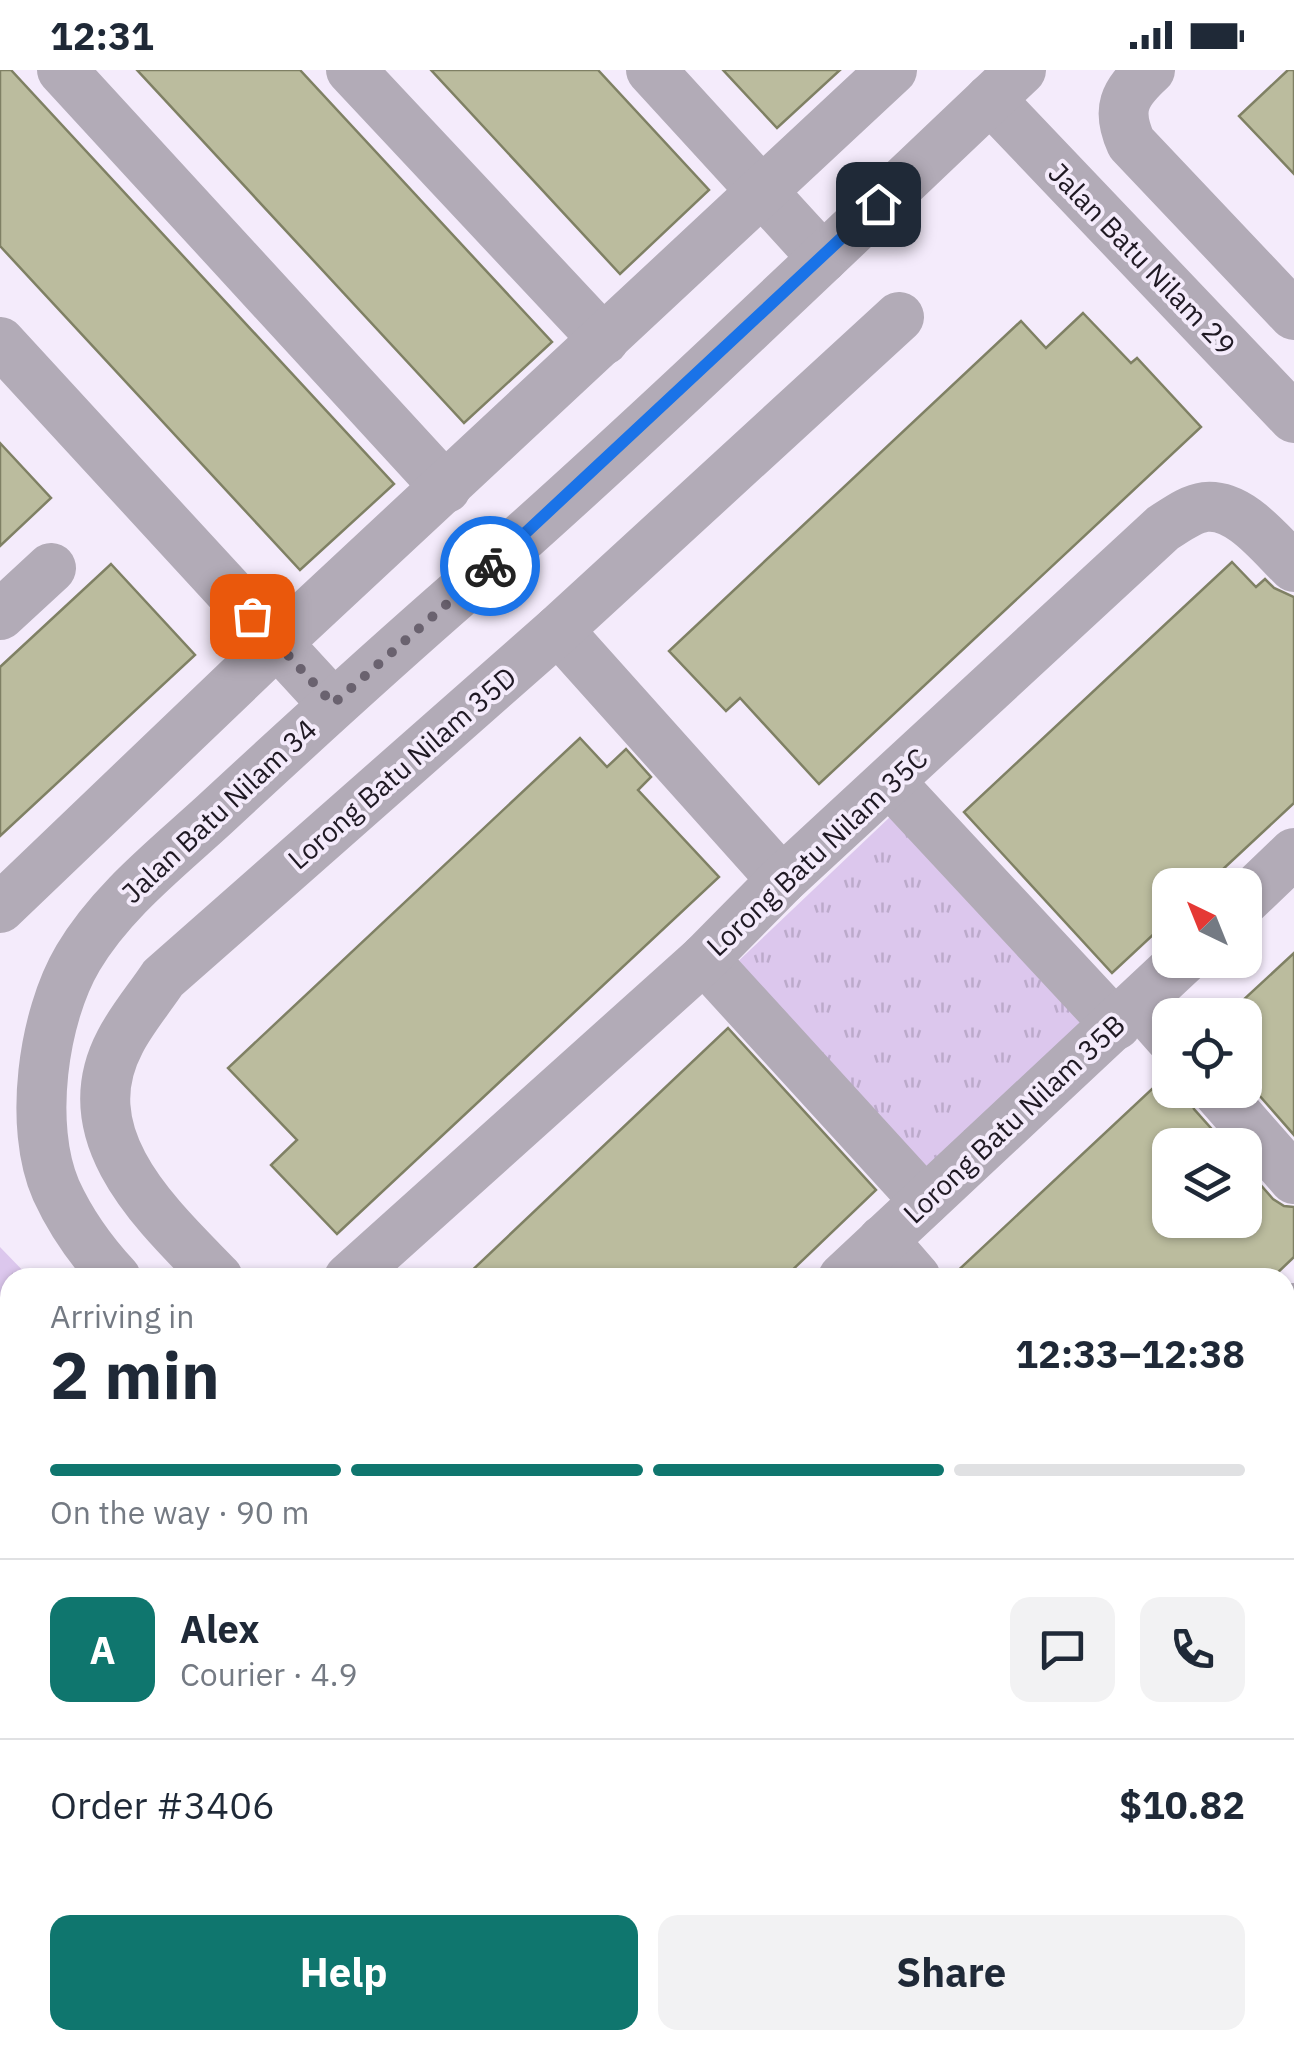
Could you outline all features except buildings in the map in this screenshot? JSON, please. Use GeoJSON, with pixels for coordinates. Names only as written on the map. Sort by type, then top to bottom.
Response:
{"type":"FeatureCollection","features":[{"type":"Feature","properties":{"kind":"street"},"geometry":{"type":"LineString","coordinates":[[62,70],[446,488]]}},
{"type":"Feature","properties":{"kind":"street"},"geometry":{"type":"LineString","coordinates":[[351,70],[604,340]]}},
{"type":"Feature","properties":{"kind":"street"},"geometry":{"type":"LineString","coordinates":[[651,70],[823,258]]}},
{"type":"Feature","properties":{"kind":"street"},"geometry":{"type":"LineString","coordinates":[[0,908],[277,643],[892,70]]}},
{"type":"Feature","properties":{"kind":"street"},"geometry":{"type":"LineString","coordinates":[[1150,70],[1133,86],[1123,106],[1122,123],[1131,143],[1294,316]]}},
{"type":"Feature","properties":{"kind":"street","name":"Jalan Batu Nilam 34"},"geometry":{"type":"LineString","coordinates":[[106,1268],[88,1249],[55,1188],[43,1144],[43,1099],[48,1033],[77,960],[107,918],[333,704],[528,532],[1006,84]]}},
{"type":"Feature","properties":{"kind":"street","name":"Jalan Batu Nilam 29"},"geometry":{"type":"LineString","coordinates":[[1006,84],[1294,418]]}},
{"type":"Feature","properties":{"kind":"street","name":"Lorong Batu Nilam 35D"},"geometry":{"type":"LineString","coordinates":[[208,1268],[164,1224],[128,1177],[112,1141],[106,1111],[119,1043],[163,978],[558,630],[899,317]]}},
{"type":"Feature","properties":{"kind":"street"},"geometry":{"type":"LineString","coordinates":[[0,342],[333,704]]}},
{"type":"Feature","properties":{"kind":"street","name":"Lorong Batu Nilam 35C"},"geometry":{"type":"LineString","coordinates":[[360,1268],[704,958],[782,880],[1163,528],[1203,507],[1218,508],[1241,517],[1294,566]]}},
{"type":"Feature","properties":{"kind":"street"},"geometry":{"type":"LineString","coordinates":[[0,615],[51,568]]}},
{"type":"Feature","properties":{"kind":"street"},"geometry":{"type":"LineString","coordinates":[[558,630],[782,880]]}},
{"type":"Feature","properties":{"kind":"street"},"geometry":{"type":"LineString","coordinates":[[890,782],[1142,1022]]}},
{"type":"Feature","properties":{"kind":"street"},"geometry":{"type":"LineString","coordinates":[[1262,884],[1294,853]]}},
{"type":"Feature","properties":{"kind":"street"},"geometry":{"type":"LineString","coordinates":[[704,958],[925,1201]]}},
{"type":"Feature","properties":{"kind":"street","name":"Lorong Batu Nilam 35B"},"geometry":{"type":"LineString","coordinates":[[854,1268],[925,1201],[1142,1022],[1171,978]]}},
{"type":"Feature","properties":{"kind":"street"},"geometry":{"type":"LineString","coordinates":[[1232,1108],[1294,1179]]}},
{"type":"Feature","properties":{"kind":"street"},"geometry":{"type":"LineString","coordinates":[[883,1240],[907,1268]]}},
{"type":"Feature","properties":{"kind":"green space"},"geometry":{"type":"Polygon","coordinates":[[[892,815],[1091,1025],[930,1179],[730,969],[892,815]]]}},
{"type":"Feature","properties":{"kind":"green space"},"geometry":{"type":"Polygon","coordinates":[[[0,1247],[20,1268],[0,1268],[0,1247]]]}},
{"type":"Feature","properties":{"kind":"way so far"},"geometry":{"type":"LineString","coordinates":[[252,616],[333,704],[490,566]]}},
{"type":"Feature","properties":{"kind":"route"},"geometry":{"type":"LineString","coordinates":[[490,566],[878,204]]}}]}
